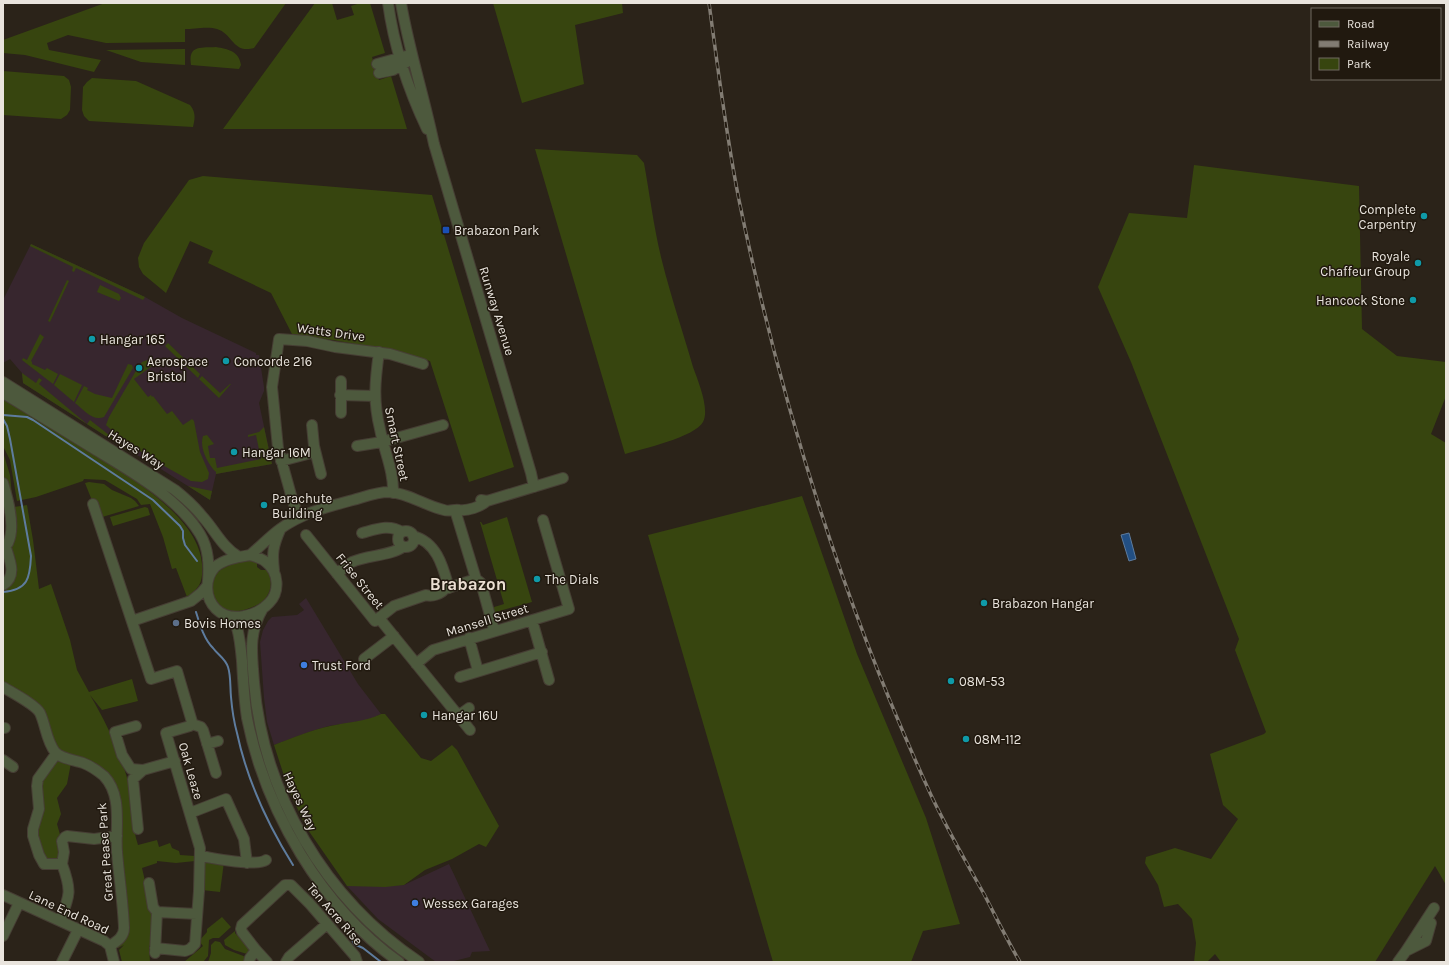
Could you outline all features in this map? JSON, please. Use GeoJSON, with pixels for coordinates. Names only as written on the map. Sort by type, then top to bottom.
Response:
{"type":"FeatureCollection","features":[{"type":"Feature","properties":{"kind":"street","name":"Runway Avenue"},"geometry":{"type":"LineString","coordinates":[[388,3],[393,35],[400,62],[419,113],[434,144]]}},
{"type":"Feature","properties":{"kind":"street","name":"Runway Avenue"},"geometry":{"type":"LineString","coordinates":[[401,3],[427,108],[434,144],[532,473],[534,487]]}},
{"type":"Feature","properties":{"kind":"street"},"geometry":{"type":"LineString","coordinates":[[378,69],[393,70],[400,62],[413,56]]}},
{"type":"Feature","properties":{"kind":"street","name":"Watts Drive"},"geometry":{"type":"LineString","coordinates":[[281,461],[278,448],[272,387],[279,338],[379,352],[423,364]]}},
{"type":"Feature","properties":{"kind":"street","name":"Smart Street"},"geometry":{"type":"LineString","coordinates":[[379,352],[375,396],[382,442],[393,482],[393,493]]}},
{"type":"Feature","properties":{"kind":"street"},"geometry":{"type":"LineString","coordinates":[[341,381],[341,413]]}},
{"type":"Feature","properties":{"kind":"street","name":"Hayes Way"},"geometry":{"type":"LineString","coordinates":[[3,382],[175,490],[189,501],[202,515],[224,546],[239,557]]}},
{"type":"Feature","properties":{"kind":"street","name":"Hayes Way"},"geometry":{"type":"LineString","coordinates":[[3,392],[147,483],[176,507],[196,530],[205,546],[208,558],[208,584]]}},
{"type":"Feature","properties":{"kind":"street"},"geometry":{"type":"LineString","coordinates":[[340,396],[375,396]]}},
{"type":"Feature","properties":{"kind":"street"},"geometry":{"type":"LineString","coordinates":[[312,425],[315,452],[321,474]]}},
{"type":"Feature","properties":{"kind":"street"},"geometry":{"type":"LineString","coordinates":[[357,446],[382,442],[443,425]]}},
{"type":"Feature","properties":{"kind":"street"},"geometry":{"type":"LineString","coordinates":[[299,517],[281,461],[315,452]]}},
{"type":"Feature","properties":{"kind":"street"},"geometry":{"type":"LineString","coordinates":[[132,621],[191,601],[201,593],[208,584],[215,568],[223,563],[239,557],[250,555],[281,528],[299,517],[315,511],[384,492],[404,495],[446,511],[456,510],[462,506],[481,500],[487,501],[563,478]]}},
{"type":"Feature","properties":{"kind":"street"},"geometry":{"type":"LineString","coordinates":[[3,482],[12,529],[11,537],[8,543],[4,545],[12,571],[7,582],[3,585]]}},
{"type":"Feature","properties":{"kind":"street","name":"Oak Leaze"},"geometry":{"type":"LineString","coordinates":[[93,504],[150,679],[177,671],[192,724],[188,727],[166,733],[200,845],[195,944],[190,949],[185,951],[155,950],[157,912]]}},
{"type":"Feature","properties":{"kind":"street"},"geometry":{"type":"LineString","coordinates":[[456,510],[476,579],[481,583],[494,630]]}},
{"type":"Feature","properties":{"kind":"street","name":"Mansell Street"},"geometry":{"type":"LineString","coordinates":[[416,664],[432,650],[494,630],[569,609],[543,520]]}},
{"type":"Feature","properties":{"kind":"street"},"geometry":{"type":"LineString","coordinates":[[362,533],[386,527],[395,528],[402,532],[408,532],[413,536],[424,540],[439,558],[449,588]]}},
{"type":"Feature","properties":{"kind":"street"},"geometry":{"type":"LineString","coordinates":[[208,584],[207,593],[214,607],[218,611],[228,616],[246,616],[263,608],[270,602],[276,589],[276,577],[274,573],[272,555],[273,546],[281,528]]}},
{"type":"Feature","properties":{"kind":"street"},"geometry":{"type":"LineString","coordinates":[[402,532],[398,541],[403,547]]}},
{"type":"Feature","properties":{"kind":"street","name":"Frise Street"},"geometry":{"type":"LineString","coordinates":[[306,535],[375,621],[379,618],[470,730]]}},
{"type":"Feature","properties":{"kind":"street"},"geometry":{"type":"LineString","coordinates":[[337,574],[352,562],[389,553],[403,547],[408,547],[412,544],[413,536]]}},
{"type":"Feature","properties":{"kind":"street"},"geometry":{"type":"LineString","coordinates":[[250,555],[265,561],[274,573]]}},
{"type":"Feature","properties":{"kind":"street"},"geometry":{"type":"LineString","coordinates":[[379,618],[397,605],[426,596],[442,593],[445,589],[476,579]]}},
{"type":"Feature","properties":{"kind":"street"},"geometry":{"type":"LineString","coordinates":[[191,601],[202,602],[214,607]]}},
{"type":"Feature","properties":{"kind":"street","name":"Hayes Way"},"geometry":{"type":"LineString","coordinates":[[263,608],[254,627],[252,645],[255,690],[261,730],[270,764],[294,823],[312,855],[333,884],[356,910],[381,933],[419,962]]}},
{"type":"Feature","properties":{"kind":"street","name":"Hayes Way"},"geometry":{"type":"LineString","coordinates":[[228,616],[237,627],[247,717],[253,742],[262,775],[285,827],[328,893],[363,932],[399,962]]}},
{"type":"Feature","properties":{"kind":"street"},"geometry":{"type":"LineString","coordinates":[[532,620],[549,680]]}},
{"type":"Feature","properties":{"kind":"street"},"geometry":{"type":"LineString","coordinates":[[364,659],[394,636]]}},
{"type":"Feature","properties":{"kind":"street"},"geometry":{"type":"LineString","coordinates":[[469,638],[478,671]]}},
{"type":"Feature","properties":{"kind":"street"},"geometry":{"type":"LineString","coordinates":[[460,677],[542,652]]}},
{"type":"Feature","properties":{"kind":"street"},"geometry":{"type":"LineString","coordinates":[[3,687],[35,707],[39,712],[47,738],[56,754],[38,779],[36,786],[39,809],[33,829],[33,836],[44,864],[62,864]]}},
{"type":"Feature","properties":{"kind":"street"},"geometry":{"type":"LineString","coordinates":[[458,716],[469,708]]}},
{"type":"Feature","properties":{"kind":"street"},"geometry":{"type":"LineString","coordinates":[[192,724],[201,727],[216,773]]}},
{"type":"Feature","properties":{"kind":"street"},"geometry":{"type":"LineString","coordinates":[[136,726],[115,732],[122,755],[131,769],[143,770],[175,761]]}},
{"type":"Feature","properties":{"kind":"street"},"geometry":{"type":"LineString","coordinates":[[207,744],[218,741]]}},
{"type":"Feature","properties":{"kind":"street","name":"Great Pease Park"},"geometry":{"type":"LineString","coordinates":[[56,754],[85,764],[100,773],[109,783],[114,797],[118,821],[117,836],[124,931],[121,937],[110,946]]}},
{"type":"Feature","properties":{"kind":"street"},"geometry":{"type":"LineString","coordinates":[[3,760],[13,767]]}},
{"type":"Feature","properties":{"kind":"street"},"geometry":{"type":"LineString","coordinates":[[138,829],[133,779],[143,770]]}},
{"type":"Feature","properties":{"kind":"street"},"geometry":{"type":"LineString","coordinates":[[190,813],[226,799],[244,840],[249,866]]}},
{"type":"Feature","properties":{"kind":"street"},"geometry":{"type":"LineString","coordinates":[[60,922],[69,900],[70,889],[62,864],[64,852],[62,841],[64,837],[76,836],[94,839],[117,836]]}},
{"type":"Feature","properties":{"kind":"street"},"geometry":{"type":"LineString","coordinates":[[200,856],[249,866],[266,860]]}},
{"type":"Feature","properties":{"kind":"street"},"geometry":{"type":"LineString","coordinates":[[149,883],[153,906],[157,912],[197,914]]}},
{"type":"Feature","properties":{"kind":"street","name":"Ten Acre Rise"},"geometry":{"type":"LineString","coordinates":[[256,950],[242,932],[242,926],[286,886],[291,885],[310,904],[355,956],[357,962]]}},
{"type":"Feature","properties":{"kind":"street","name":"Lane End Road"},"geometry":{"type":"LineString","coordinates":[[3,896],[104,941],[110,946],[114,962]]}},
{"type":"Feature","properties":{"kind":"street"},"geometry":{"type":"LineString","coordinates":[[3,936],[19,903]]}},
{"type":"Feature","properties":{"kind":"street"},"geometry":{"type":"LineString","coordinates":[[1398,962],[1434,908]]}},
{"type":"Feature","properties":{"kind":"street"},"geometry":{"type":"LineString","coordinates":[[1406,951],[1426,941],[1431,923]]}},
{"type":"Feature","properties":{"kind":"street"},"geometry":{"type":"LineString","coordinates":[[286,962],[289,957],[326,924]]}},
{"type":"Feature","properties":{"kind":"street"},"geometry":{"type":"LineString","coordinates":[[62,962],[78,930]]}},
{"type":"Feature","properties":{"kind":"street"},"geometry":{"type":"LineString","coordinates":[[249,962],[256,950],[267,962]]}},
{"type":"Feature","properties":{"kind":"shaded area","name":"Aerospace Bristol"},"geometry":{"type":"Polygon","coordinates":[[[31,244],[145,297],[182,318],[256,353],[256,355],[259,355],[264,391],[259,403],[272,464],[216,474],[210,500],[145,459],[132,453],[23,383],[22,373],[10,359],[3,363],[3,300],[31,244]]]}},
{"type":"Feature","properties":{"kind":"shaded area","name":"Trust Ford"},"geometry":{"type":"Polygon","coordinates":[[[306,598],[358,684],[381,714],[369,720],[329,726],[274,745],[267,722],[260,642],[263,630],[272,617],[297,615],[304,610],[299,604],[306,598]]]}},
{"type":"Feature","properties":{"kind":"shaded area","name":"Wessex Garages"},"geometry":{"type":"Polygon","coordinates":[[[449,864],[490,951],[472,952],[470,957],[450,962],[436,962],[378,919],[347,886],[404,885],[449,864]]]}},
{"type":"Feature","properties":{"kind":"green space"},"geometry":{"type":"Polygon","coordinates":[[[105,3],[286,3],[254,48],[247,49],[237,46],[222,31],[214,28],[205,28],[185,29],[185,42],[106,43],[68,35],[47,43],[49,50],[101,60],[94,72],[25,55],[3,53],[3,40],[105,3]]]}},
{"type":"Feature","properties":{"kind":"green space"},"geometry":{"type":"Polygon","coordinates":[[[315,3],[332,3],[337,20],[354,15],[351,6],[360,3],[370,3],[385,53],[372,57],[379,80],[391,76],[407,129],[223,129],[315,3]]]}},
{"type":"Feature","properties":{"kind":"green space"},"geometry":{"type":"Polygon","coordinates":[[[493,3],[622,3],[623,13],[575,25],[584,84],[522,103],[493,3]]]}},
{"type":"Feature","properties":{"kind":"green space"},"geometry":{"type":"Polygon","coordinates":[[[216,47],[229,50],[235,54],[240,60],[241,65],[239,69],[191,65],[191,54],[193,51],[200,48],[216,47]]]}},
{"type":"Feature","properties":{"kind":"green space"},"geometry":{"type":"Polygon","coordinates":[[[185,49],[185,65],[141,62],[106,50],[185,49]]]}},
{"type":"Feature","properties":{"kind":"green space"},"geometry":{"type":"Polygon","coordinates":[[[3,71],[64,76],[69,80],[71,87],[70,110],[67,115],[61,119],[3,115],[3,71]]]}},
{"type":"Feature","properties":{"kind":"green space"},"geometry":{"type":"Polygon","coordinates":[[[92,78],[136,81],[190,105],[194,116],[193,127],[89,121],[84,116],[82,110],[83,87],[92,78]]]}},
{"type":"Feature","properties":{"kind":"green space"},"geometry":{"type":"Polygon","coordinates":[[[535,149],[637,155],[644,163],[654,225],[662,261],[704,403],[705,416],[703,422],[690,433],[655,446],[625,454],[535,149]]]}},
{"type":"Feature","properties":{"kind":"green space"},"geometry":{"type":"Polygon","coordinates":[[[1194,165],[1359,186],[1362,329],[1397,356],[1446,362],[1446,396],[1431,434],[1446,443],[1446,885],[1435,866],[1375,962],[1221,962],[1215,954],[1207,962],[1194,962],[1196,943],[1192,919],[1178,904],[1164,907],[1158,885],[1145,863],[1146,857],[1175,848],[1211,859],[1238,819],[1223,805],[1210,754],[1266,732],[1235,650],[1239,639],[1131,362],[1098,287],[1129,213],[1187,218],[1194,165]]]}},
{"type":"Feature","properties":{"kind":"green space"},"geometry":{"type":"Polygon","coordinates":[[[203,176],[432,195],[514,467],[469,482],[430,361],[361,345],[292,334],[271,293],[208,263],[213,251],[190,241],[166,293],[143,274],[139,267],[138,258],[144,243],[189,180],[203,176]]]}},
{"type":"Feature","properties":{"kind":"green space"},"geometry":{"type":"Polygon","coordinates":[[[31,244],[145,297],[143,300],[76,268],[74,272],[72,271],[73,267],[30,246],[31,244]]]}},
{"type":"Feature","properties":{"kind":"green space"},"geometry":{"type":"Polygon","coordinates":[[[67,280],[69,281],[50,322],[48,321],[67,280]]]}},
{"type":"Feature","properties":{"kind":"green space"},"geometry":{"type":"Polygon","coordinates":[[[100,285],[119,294],[121,298],[119,301],[97,292],[100,285]]]}},
{"type":"Feature","properties":{"kind":"green space"},"geometry":{"type":"Polygon","coordinates":[[[40,334],[44,337],[31,361],[32,364],[45,370],[47,368],[58,374],[53,384],[22,360],[23,358],[27,360],[40,334]]]}},
{"type":"Feature","properties":{"kind":"green space"},"geometry":{"type":"Polygon","coordinates":[[[168,343],[200,374],[198,378],[165,346],[168,343]]]}},
{"type":"Feature","properties":{"kind":"green space"},"geometry":{"type":"Polygon","coordinates":[[[147,360],[152,366],[134,379],[148,397],[151,395],[152,397],[153,396],[167,414],[172,411],[183,425],[192,419],[194,421],[200,452],[209,473],[208,479],[202,482],[191,481],[166,467],[122,440],[106,425],[109,417],[137,369],[142,362],[147,360]]]}},
{"type":"Feature","properties":{"kind":"green space"},"geometry":{"type":"Polygon","coordinates":[[[128,364],[132,365],[133,368],[104,417],[96,418],[75,403],[84,386],[88,388],[87,390],[95,394],[112,398],[128,364]]]}},
{"type":"Feature","properties":{"kind":"green space"},"geometry":{"type":"Polygon","coordinates":[[[22,373],[36,383],[39,378],[42,380],[39,384],[87,424],[90,420],[132,453],[23,383],[22,373]]]}},
{"type":"Feature","properties":{"kind":"green space"},"geometry":{"type":"Polygon","coordinates":[[[60,374],[82,385],[74,402],[54,385],[60,374]]]}},
{"type":"Feature","properties":{"kind":"green space"},"geometry":{"type":"Polygon","coordinates":[[[202,376],[220,393],[231,384],[219,398],[199,379],[202,376]]]}},
{"type":"Feature","properties":{"kind":"green space"},"geometry":{"type":"Polygon","coordinates":[[[3,397],[151,492],[170,509],[186,526],[197,545],[202,564],[202,575],[198,587],[187,597],[176,568],[172,569],[163,537],[150,504],[141,505],[137,499],[105,480],[84,479],[83,481],[36,497],[17,501],[10,460],[3,446],[3,397]]]}},
{"type":"Feature","properties":{"kind":"green space"},"geometry":{"type":"Polygon","coordinates":[[[264,427],[272,464],[216,474],[203,451],[203,436],[207,435],[214,444],[208,446],[210,458],[215,458],[217,468],[261,459],[256,435],[248,437],[248,435],[259,432],[264,427]]]}},
{"type":"Feature","properties":{"kind":"green space"},"geometry":{"type":"Polygon","coordinates":[[[3,452],[10,475],[12,495],[8,495],[3,479],[3,452]]]}},
{"type":"Feature","properties":{"kind":"green space"},"geometry":{"type":"Polygon","coordinates":[[[89,482],[104,484],[112,490],[131,498],[139,506],[99,518],[85,483],[89,482]]]}},
{"type":"Feature","properties":{"kind":"green space"},"geometry":{"type":"Polygon","coordinates":[[[188,486],[212,491],[210,500],[188,486]]]}},
{"type":"Feature","properties":{"kind":"green space"},"geometry":{"type":"Polygon","coordinates":[[[802,496],[857,654],[926,818],[960,924],[923,931],[911,962],[773,962],[648,535],[802,496]]]}},
{"type":"Feature","properties":{"kind":"green space"},"geometry":{"type":"Polygon","coordinates":[[[13,499],[14,507],[27,505],[39,589],[51,584],[70,640],[77,670],[89,692],[132,679],[138,701],[102,710],[90,695],[108,729],[123,765],[130,790],[138,845],[157,840],[159,847],[170,843],[172,848],[179,851],[180,855],[195,856],[195,861],[176,863],[157,861],[157,863],[142,868],[154,916],[151,945],[149,946],[150,962],[122,962],[119,950],[124,945],[118,948],[117,944],[124,938],[110,782],[57,750],[45,719],[3,682],[3,587],[15,577],[17,571],[15,557],[11,548],[10,500],[13,499]]]}},
{"type":"Feature","properties":{"kind":"green space"},"geometry":{"type":"Polygon","coordinates":[[[145,507],[148,508],[150,515],[113,526],[110,517],[145,507]]]}},
{"type":"Feature","properties":{"kind":"green space"},"geometry":{"type":"Polygon","coordinates":[[[507,517],[532,602],[492,613],[491,608],[504,604],[480,522],[483,525],[507,517]]]}},
{"type":"Feature","properties":{"kind":"green space"},"geometry":{"type":"Polygon","coordinates":[[[248,560],[257,562],[257,567],[261,570],[267,570],[269,573],[271,586],[269,593],[262,602],[250,608],[236,611],[225,609],[220,605],[213,593],[212,586],[214,580],[217,574],[225,567],[248,560]]]}},
{"type":"Feature","properties":{"kind":"green space"},"geometry":{"type":"Polygon","coordinates":[[[385,714],[421,758],[431,761],[452,745],[457,750],[499,826],[486,847],[479,844],[452,859],[425,870],[404,885],[385,887],[347,886],[306,827],[288,788],[274,745],[302,734],[330,726],[375,717],[385,714]]]}},
{"type":"Feature","properties":{"kind":"green space"},"geometry":{"type":"Polygon","coordinates":[[[57,759],[71,763],[67,784],[57,798],[61,814],[57,824],[61,838],[60,856],[54,860],[44,859],[37,836],[42,800],[42,780],[57,759]]]}},
{"type":"Feature","properties":{"kind":"green space"},"geometry":{"type":"Polygon","coordinates":[[[205,859],[224,862],[220,892],[202,890],[205,859]]]}},
{"type":"Feature","properties":{"kind":"green space"},"geometry":{"type":"Polygon","coordinates":[[[222,917],[231,927],[219,938],[209,940],[208,956],[204,961],[184,962],[203,946],[199,941],[207,932],[207,929],[222,917]]]}},
{"type":"Feature","properties":{"kind":"green space"},"geometry":{"type":"Polygon","coordinates":[[[235,931],[235,933],[250,949],[247,954],[234,950],[225,945],[224,940],[235,931]]]}},
{"type":"Feature","properties":{"kind":"green space"},"geometry":{"type":"Polygon","coordinates":[[[215,941],[220,942],[225,949],[246,957],[244,962],[208,962],[211,953],[211,945],[215,941]]]}},
{"type":"Feature","properties":{"kind":"water"},"geometry":{"type":"Polygon","coordinates":[[[1129,533],[1136,559],[1129,561],[1121,535],[1129,533]]]}},
{"type":"Feature","properties":{"kind":"waterway"},"geometry":{"type":"LineString","coordinates":[[3,415],[27,417],[33,420],[153,500],[180,526],[183,531],[185,545],[197,561]]}},
{"type":"Feature","properties":{"kind":"waterway"},"geometry":{"type":"LineString","coordinates":[[3,419],[7,426],[10,439],[31,556],[30,571],[23,586],[18,589],[3,592]]}},
{"type":"Feature","properties":{"kind":"waterway"},"geometry":{"type":"LineString","coordinates":[[196,612],[207,640],[225,661],[228,667],[234,720],[246,768],[259,802],[293,865]]}},
{"type":"Feature","properties":{"kind":"waterway"},"geometry":{"type":"LineString","coordinates":[[351,937],[354,944],[363,948],[381,962]]}},
{"type":"Feature","properties":{"kind":"railway"},"geometry":{"type":"LineString","coordinates":[[709,3],[726,127],[739,200],[774,352],[818,503],[870,651],[899,724],[931,795],[1020,962]]}},
{"type":"Feature","properties":{"kind":"place","name":"Complete Carpentry"},"geometry":{"type":"Point","coordinates":[1424,216]}},
{"type":"Feature","properties":{"kind":"place","name":"Brabazon Park"},"geometry":{"type":"Point","coordinates":[446,230]}},
{"type":"Feature","properties":{"kind":"place","name":"Royale Chaffeur Group"},"geometry":{"type":"Point","coordinates":[1418,263]}},
{"type":"Feature","properties":{"kind":"place","name":"Hancock Stone"},"geometry":{"type":"Point","coordinates":[1413,300]}},
{"type":"Feature","properties":{"kind":"place","name":"Hangar 165"},"geometry":{"type":"Point","coordinates":[92,339]}},
{"type":"Feature","properties":{"kind":"place","name":"Concorde 216"},"geometry":{"type":"Point","coordinates":[226,361]}},
{"type":"Feature","properties":{"kind":"place","name":"Aerospace Bristol"},"geometry":{"type":"Point","coordinates":[139,368]}},
{"type":"Feature","properties":{"kind":"place","name":"Hangar 16M"},"geometry":{"type":"Point","coordinates":[234,452]}},
{"type":"Feature","properties":{"kind":"place","name":"Parachute Building"},"geometry":{"type":"Point","coordinates":[264,505]}},
{"type":"Feature","properties":{"kind":"place","name":"The Dials"},"geometry":{"type":"Point","coordinates":[537,579]}},
{"type":"Feature","properties":{"kind":"place","name":"Brabazon Hangar"},"geometry":{"type":"Point","coordinates":[984,603]}},
{"type":"Feature","properties":{"kind":"place","name":"Bovis Homes"},"geometry":{"type":"Point","coordinates":[176,623]}},
{"type":"Feature","properties":{"kind":"place","name":"Trust Ford"},"geometry":{"type":"Point","coordinates":[304,665]}},
{"type":"Feature","properties":{"kind":"place","name":"08M-53"},"geometry":{"type":"Point","coordinates":[951,681]}},
{"type":"Feature","properties":{"kind":"place","name":"Hangar 16U"},"geometry":{"type":"Point","coordinates":[424,715]}},
{"type":"Feature","properties":{"kind":"place","name":"08M-112"},"geometry":{"type":"Point","coordinates":[966,739]}},
{"type":"Feature","properties":{"kind":"place","name":"Wessex Garages"},"geometry":{"type":"Point","coordinates":[415,903]}},
{"type":"Feature","properties":{"kind":"district","name":"Brabazon"},"geometry":{"type":"Point","coordinates":[468,584]}}]}
